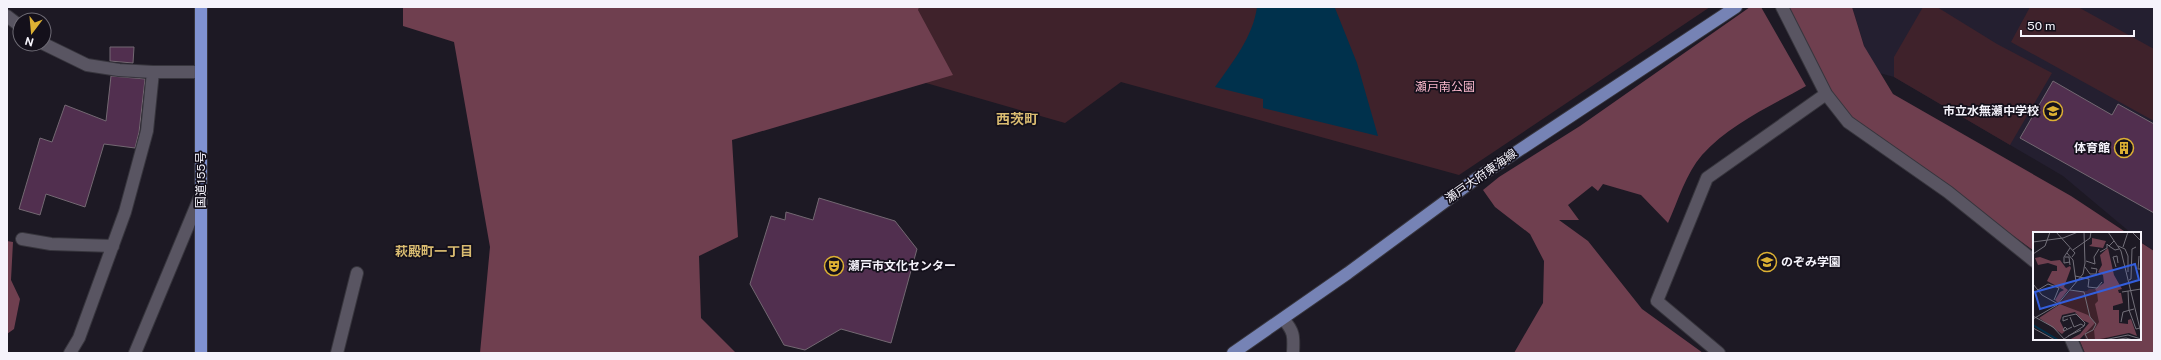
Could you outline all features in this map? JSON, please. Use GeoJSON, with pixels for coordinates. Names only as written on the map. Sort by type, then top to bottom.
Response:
{"type":"FeatureCollection","features":[{"type":"Feature","properties":{"kind":"highway","name":"国道155号"},"geometry":{"type":"LineString","coordinates":[[200,7],[201,353]]}},
{"type":"Feature","properties":{"kind":"main road","name":"瀬戸大府東海線"},"geometry":{"type":"LineString","coordinates":[[1233,353],[1348,273],[1476,178],[1736,7]]}},
{"type":"Feature","properties":{"kind":"street"},"geometry":{"type":"LineString","coordinates":[[1782,7],[1826,94],[1848,122],[1948,192],[2033,260]]}},
{"type":"Feature","properties":{"kind":"street"},"geometry":{"type":"LineString","coordinates":[[52,48],[87,64],[119,70],[201,72]]}},
{"type":"Feature","properties":{"kind":"street"},"geometry":{"type":"LineString","coordinates":[[70,353],[79,338],[113,246],[147,131],[153,72]]}},
{"type":"Feature","properties":{"kind":"street"},"geometry":{"type":"LineString","coordinates":[[1719,353],[1657,302],[1701,192],[1707,178],[1826,94]]}},
{"type":"Feature","properties":{"kind":"street"},"geometry":{"type":"LineString","coordinates":[[135,353],[200,197]]}},
{"type":"Feature","properties":{"kind":"street"},"geometry":{"type":"LineString","coordinates":[[22,239],[51,244],[113,246]]}},
{"type":"Feature","properties":{"kind":"street"},"geometry":{"type":"LineString","coordinates":[[337,353],[357,273]]}},
{"type":"Feature","properties":{"kind":"street"},"geometry":{"type":"LineString","coordinates":[[1283,319],[1292,329],[1294,340],[1293,353]]}},
{"type":"Feature","properties":{"kind":"street"},"geometry":{"type":"LineString","coordinates":[[2071,340],[2077,353]]}},
{"type":"Feature","properties":{"kind":"shaded area"},"geometry":{"type":"Polygon","coordinates":[[[403,7],[919,7],[918,10],[953,75],[732,140],[738,237],[699,256],[701,318],[736,353],[480,353],[490,247],[454,42],[403,26],[403,7]]]}},
{"type":"Feature","properties":{"kind":"shaded area"},"geometry":{"type":"Polygon","coordinates":[[[1750,7],[1761,7],[1806,86],[1751,116],[1713,144],[1696,162],[1691,170],[1668,223],[1641,195],[1603,184],[1598,191],[1592,186],[1568,205],[1579,220],[1559,220],[1588,241],[1642,309],[1703,353],[1514,353],[1543,303],[1544,261],[1530,234],[1495,207],[1483,190],[1499,177],[1580,126],[1750,7]]]}},
{"type":"Feature","properties":{"kind":"shaded area"},"geometry":{"type":"Polygon","coordinates":[[[1788,7],[1852,7],[1864,46],[1893,94],[2071,196],[2125,232],[2033,232],[2033,250],[1836,106],[1788,7]]]}},
{"type":"Feature","properties":{"kind":"shaded area","name":"市立水無瀬中学校"},"geometry":{"type":"Polygon","coordinates":[[[1852,7],[2154,7],[2154,251],[2141,242],[2141,232],[2130,232],[2063,176],[1894,77],[1872,71],[1852,7]]]}},
{"type":"Feature","properties":{"kind":"shaded area"},"geometry":{"type":"Polygon","coordinates":[[[7,241],[13,242],[11,280],[20,299],[14,329],[7,334],[7,241]]]}},
{"type":"Feature","properties":{"kind":"shaded area"},"geometry":{"type":"Polygon","coordinates":[[[2141,243],[2154,251],[2154,353],[2085,353],[2079,340],[2141,340],[2141,243]]]}},
{"type":"Feature","properties":{"kind":"green space","name":"瀬戸南公園"},"geometry":{"type":"Polygon","coordinates":[[[684,7],[1710,7],[1459,175],[1121,82],[1065,123],[888,72],[684,7]]]}},
{"type":"Feature","properties":{"kind":"green space"},"geometry":{"type":"Polygon","coordinates":[[[1923,7],[1937,7],[1997,44],[2052,73],[2010,145],[1894,77],[1894,57],[1923,7]]]}},
{"type":"Feature","properties":{"kind":"green space"},"geometry":{"type":"Polygon","coordinates":[[[2030,7],[2078,7],[2154,49],[2154,121],[2011,42],[2030,7]]]}},
{"type":"Feature","properties":{"kind":"water"},"geometry":{"type":"Polygon","coordinates":[[[1257,7],[1335,8],[1357,63],[1378,136],[1263,108],[1263,99],[1215,87],[1241,49],[1251,29],[1257,7]]]}},
{"type":"Feature","properties":{"kind":"building"},"geometry":{"type":"Polygon","coordinates":[[[110,47],[134,47],[133,63],[110,61],[110,47]]]}},
{"type":"Feature","properties":{"kind":"building"},"geometry":{"type":"Polygon","coordinates":[[[111,76],[145,79],[139,132],[135,148],[104,144],[85,207],[46,194],[40,215],[19,209],[40,138],[52,142],[65,105],[106,121],[111,76]]]}},
{"type":"Feature","properties":{"kind":"building"},"geometry":{"type":"Polygon","coordinates":[[[2053,81],[2112,115],[2118,104],[2154,124],[2154,213],[2020,138],[2053,81]]]}},
{"type":"Feature","properties":{"kind":"building","name":"瀬戸市文化センター"},"geometry":{"type":"Polygon","coordinates":[[[819,198],[895,221],[917,249],[891,343],[841,329],[805,350],[784,345],[750,284],[771,216],[785,220],[786,212],[813,220],[819,198]]]}},
{"type":"Feature","properties":{"kind":"place","name":"市立水無瀬中学校"},"geometry":{"type":"Point","coordinates":[2053,111]}},
{"type":"Feature","properties":{"kind":"place","name":"体育館"},"geometry":{"type":"Point","coordinates":[2124,148]}},
{"type":"Feature","properties":{"kind":"place","name":"のぞみ学園"},"geometry":{"type":"Point","coordinates":[1767,262]}},
{"type":"Feature","properties":{"kind":"place","name":"瀬戸市文化センター"},"geometry":{"type":"Point","coordinates":[834,266]}},
{"type":"Feature","properties":{"kind":"district","name":"西茨町"},"geometry":{"type":"Point","coordinates":[1017,119]}},
{"type":"Feature","properties":{"kind":"district","name":"萩殿町一丁目"},"geometry":{"type":"Point","coordinates":[434,251]}}]}
